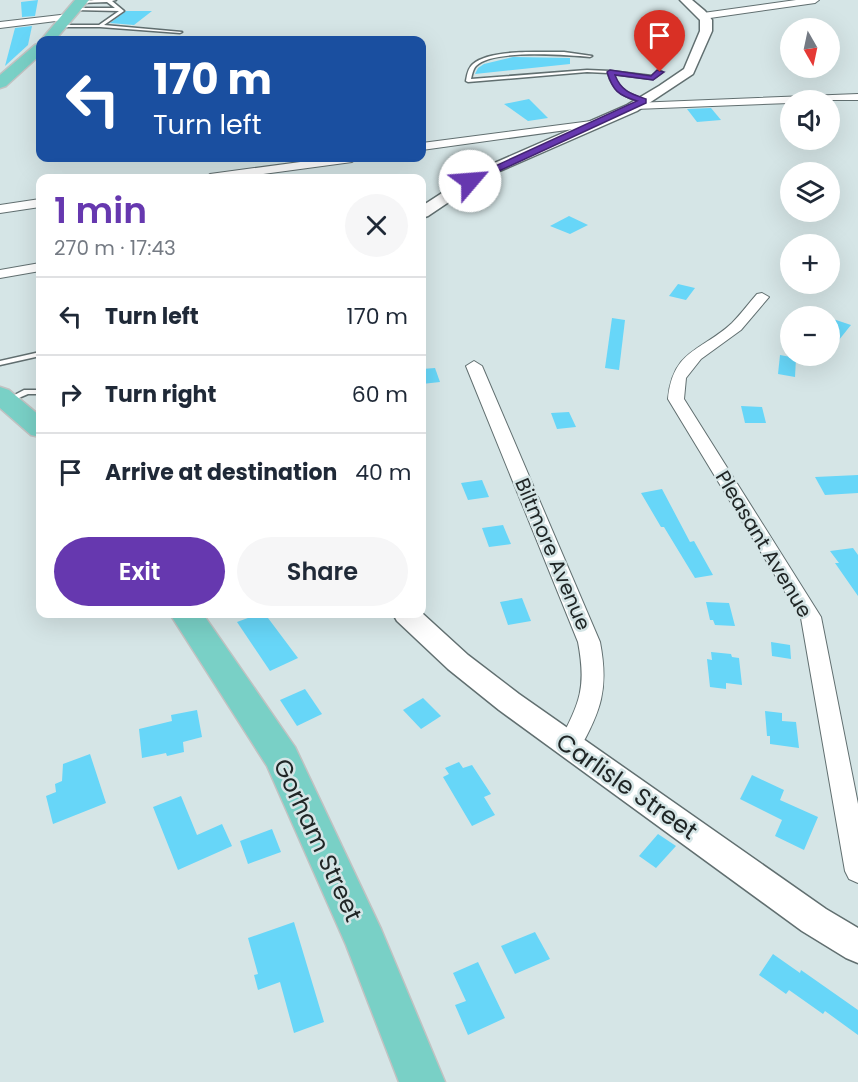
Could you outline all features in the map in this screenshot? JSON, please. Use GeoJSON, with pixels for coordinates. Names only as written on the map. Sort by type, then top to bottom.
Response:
{"type":"FeatureCollection","features":[{"type":"Feature","properties":{"kind":"main road"},"geometry":{"type":"LineString","coordinates":[[52,36],[74,11]]}},
{"type":"Feature","properties":{"kind":"main road"},"geometry":{"type":"LineString","coordinates":[[0,83],[36,52]]}},
{"type":"Feature","properties":{"kind":"main road"},"geometry":{"type":"LineString","coordinates":[[3,398],[36,426]]}},
{"type":"Feature","properties":{"kind":"main road","name":"Gorham Street"},"geometry":{"type":"LineString","coordinates":[[189,618],[282,758],[366,943],[422,1082]]}},
{"type":"Feature","properties":{"kind":"street"},"geometry":{"type":"LineString","coordinates":[[428,205],[481,174],[639,104],[689,71],[706,32],[703,16],[685,0]]}},
{"type":"Feature","properties":{"kind":"street"},"geometry":{"type":"LineString","coordinates":[[703,16],[815,0]]}},
{"type":"Feature","properties":{"kind":"street"},"geometry":{"type":"LineString","coordinates":[[0,25],[74,11]]}},
{"type":"Feature","properties":{"kind":"street"},"geometry":{"type":"LineString","coordinates":[[639,104],[858,97]]}},
{"type":"Feature","properties":{"kind":"street"},"geometry":{"type":"LineString","coordinates":[[426,146],[599,123]]}},
{"type":"Feature","properties":{"kind":"street"},"geometry":{"type":"LineString","coordinates":[[539,130],[552,143]]}},
{"type":"Feature","properties":{"kind":"street"},"geometry":{"type":"LineString","coordinates":[[238,174],[324,162]]}},
{"type":"Feature","properties":{"kind":"street"},"geometry":{"type":"LineString","coordinates":[[0,209],[36,204]]}},
{"type":"Feature","properties":{"kind":"street"},"geometry":{"type":"LineString","coordinates":[[0,274],[36,268]]}},
{"type":"Feature","properties":{"kind":"street","name":"Pleasant Avenue"},"geometry":{"type":"LineString","coordinates":[[762,297],[736,327],[695,356],[678,378],[676,399],[811,617],[858,871]]}},
{"type":"Feature","properties":{"kind":"street","name":"Biltmore Avenue"},"geometry":{"type":"LineString","coordinates":[[474,366],[589,642],[595,674],[594,688],[585,719],[570,746]]}},
{"type":"Feature","properties":{"kind":"street","name":"Carlisle Street"},"geometry":{"type":"LineString","coordinates":[[410,618],[458,662],[509,702],[814,920],[858,947]]}},
{"type":"Feature","properties":{"kind":"lane"},"geometry":{"type":"LineString","coordinates":[[74,11],[112,1],[122,9]]}},
{"type":"Feature","properties":{"kind":"lane"},"geometry":{"type":"LineString","coordinates":[[101,9],[107,20]]}},
{"type":"Feature","properties":{"kind":"lane"},"geometry":{"type":"LineString","coordinates":[[74,11],[122,9]]}},
{"type":"Feature","properties":{"kind":"lane"},"geometry":{"type":"LineString","coordinates":[[100,26],[122,9]]}},
{"type":"Feature","properties":{"kind":"lane"},"geometry":{"type":"LineString","coordinates":[[74,11],[100,26],[180,32]]}},
{"type":"Feature","properties":{"kind":"lane"},"geometry":{"type":"LineString","coordinates":[[587,71],[582,63],[590,56],[521,53],[477,62],[471,69],[468,81],[587,71],[653,78],[660,72]]}},
{"type":"Feature","properties":{"kind":"lane"},"geometry":{"type":"LineString","coordinates":[[610,72],[616,87],[639,104]]}},
{"type":"Feature","properties":{"kind":"lane"},"geometry":{"type":"LineString","coordinates":[[0,363],[36,355]]}},
{"type":"Feature","properties":{"kind":"lane"},"geometry":{"type":"LineString","coordinates":[[3,398],[36,392]]}},
{"type":"Feature","properties":{"kind":"building"},"geometry":{"type":"Polygon","coordinates":[[[38,0],[35,16],[22,17],[21,2],[38,0]]]}},
{"type":"Feature","properties":{"kind":"building"},"geometry":{"type":"Polygon","coordinates":[[[126,11],[152,11],[134,25],[110,23],[126,11]]]}},
{"type":"Feature","properties":{"kind":"building"},"geometry":{"type":"Polygon","coordinates":[[[32,26],[28,45],[5,66],[15,28],[32,26]]]}},
{"type":"Feature","properties":{"kind":"building"},"geometry":{"type":"Polygon","coordinates":[[[513,57],[570,58],[570,64],[475,74],[484,64],[513,57]]]}},
{"type":"Feature","properties":{"kind":"building"},"geometry":{"type":"Polygon","coordinates":[[[529,99],[548,118],[528,121],[504,104],[529,99]]]}},
{"type":"Feature","properties":{"kind":"building"},"geometry":{"type":"Polygon","coordinates":[[[711,108],[721,120],[697,122],[687,109],[711,108]]]}},
{"type":"Feature","properties":{"kind":"building"},"geometry":{"type":"Polygon","coordinates":[[[569,216],[588,225],[570,234],[550,226],[569,216]]]}},
{"type":"Feature","properties":{"kind":"building"},"geometry":{"type":"Polygon","coordinates":[[[678,284],[695,288],[686,300],[669,296],[678,284]]]}},
{"type":"Feature","properties":{"kind":"building"},"geometry":{"type":"Polygon","coordinates":[[[612,318],[625,320],[619,370],[605,368],[612,318]]]}},
{"type":"Feature","properties":{"kind":"building"},"geometry":{"type":"Polygon","coordinates":[[[840,321],[851,325],[840,339],[840,321]]]}},
{"type":"Feature","properties":{"kind":"building"},"geometry":{"type":"Polygon","coordinates":[[[780,355],[780,366],[796,366],[795,377],[778,374],[780,355]]]}},
{"type":"Feature","properties":{"kind":"building"},"geometry":{"type":"Polygon","coordinates":[[[435,368],[440,382],[426,384],[426,369],[435,368]]]}},
{"type":"Feature","properties":{"kind":"building"},"geometry":{"type":"Polygon","coordinates":[[[741,406],[762,407],[766,423],[745,423],[741,406]]]}},
{"type":"Feature","properties":{"kind":"building"},"geometry":{"type":"Polygon","coordinates":[[[569,412],[576,427],[557,429],[551,413],[569,412]]]}},
{"type":"Feature","properties":{"kind":"building"},"geometry":{"type":"Polygon","coordinates":[[[858,475],[858,493],[825,495],[815,477],[858,475]]]}},
{"type":"Feature","properties":{"kind":"building"},"geometry":{"type":"Polygon","coordinates":[[[482,480],[489,497],[468,500],[461,483],[482,480]]]}},
{"type":"Feature","properties":{"kind":"building"},"geometry":{"type":"Polygon","coordinates":[[[662,489],[690,542],[694,541],[713,575],[695,578],[641,493],[662,489]]]}},
{"type":"Feature","properties":{"kind":"building"},"geometry":{"type":"Polygon","coordinates":[[[503,525],[511,544],[489,547],[482,528],[503,525]]]}},
{"type":"Feature","properties":{"kind":"building"},"geometry":{"type":"Polygon","coordinates":[[[853,548],[858,555],[858,596],[835,563],[839,563],[830,551],[853,548]]]}},
{"type":"Feature","properties":{"kind":"building"},"geometry":{"type":"Polygon","coordinates":[[[522,598],[531,621],[508,625],[500,602],[522,598]]]}},
{"type":"Feature","properties":{"kind":"building"},"geometry":{"type":"Polygon","coordinates":[[[706,602],[729,603],[735,626],[715,625],[713,620],[710,620],[706,602]]]}},
{"type":"Feature","properties":{"kind":"building"},"geometry":{"type":"Polygon","coordinates":[[[248,618],[268,618],[298,658],[270,671],[237,622],[248,618]]]}},
{"type":"Feature","properties":{"kind":"building"},"geometry":{"type":"Polygon","coordinates":[[[771,642],[790,645],[791,659],[772,656],[771,642]]]}},
{"type":"Feature","properties":{"kind":"building"},"geometry":{"type":"Polygon","coordinates":[[[711,652],[731,654],[732,657],[739,658],[742,685],[726,683],[726,689],[710,687],[707,659],[712,660],[711,652]]]}},
{"type":"Feature","properties":{"kind":"building"},"geometry":{"type":"Polygon","coordinates":[[[305,689],[322,714],[297,726],[280,700],[305,689]]]}},
{"type":"Feature","properties":{"kind":"building"},"geometry":{"type":"Polygon","coordinates":[[[423,698],[441,716],[421,729],[403,710],[423,698]]]}},
{"type":"Feature","properties":{"kind":"building"},"geometry":{"type":"Polygon","coordinates":[[[197,710],[202,737],[183,742],[184,752],[142,758],[139,729],[172,721],[171,715],[197,710]]]}},
{"type":"Feature","properties":{"kind":"building"},"geometry":{"type":"Polygon","coordinates":[[[765,711],[782,713],[782,721],[796,722],[799,748],[770,744],[765,711]]]}},
{"type":"Feature","properties":{"kind":"building"},"geometry":{"type":"Polygon","coordinates":[[[90,754],[106,803],[53,824],[46,796],[56,792],[55,784],[62,781],[63,764],[90,754]]]}},
{"type":"Feature","properties":{"kind":"building"},"geometry":{"type":"Polygon","coordinates":[[[459,762],[463,768],[472,765],[491,794],[484,797],[495,815],[472,826],[443,777],[449,774],[445,768],[459,762]]]}},
{"type":"Feature","properties":{"kind":"building"},"geometry":{"type":"Polygon","coordinates":[[[752,775],[784,790],[780,800],[818,817],[804,850],[775,836],[782,820],[740,799],[752,775]]]}},
{"type":"Feature","properties":{"kind":"building"},"geometry":{"type":"Polygon","coordinates":[[[181,796],[197,835],[222,824],[232,846],[178,870],[153,807],[181,796]]]}},
{"type":"Feature","properties":{"kind":"building"},"geometry":{"type":"Polygon","coordinates":[[[272,829],[281,852],[248,864],[240,841],[272,829]]]}},
{"type":"Feature","properties":{"kind":"building"},"geometry":{"type":"Polygon","coordinates":[[[658,834],[676,846],[656,868],[639,856],[658,834]]]}},
{"type":"Feature","properties":{"kind":"building"},"geometry":{"type":"Polygon","coordinates":[[[294,922],[324,1022],[294,1033],[280,982],[258,990],[254,975],[258,974],[248,938],[294,922]]]}},
{"type":"Feature","properties":{"kind":"building"},"geometry":{"type":"Polygon","coordinates":[[[535,932],[550,959],[515,974],[501,946],[535,932]]]}},
{"type":"Feature","properties":{"kind":"building"},"geometry":{"type":"Polygon","coordinates":[[[773,954],[800,973],[801,970],[858,1010],[858,1035],[825,1011],[823,1014],[789,990],[786,994],[759,975],[773,954]]]}},
{"type":"Feature","properties":{"kind":"building"},"geometry":{"type":"Polygon","coordinates":[[[478,962],[505,1018],[468,1035],[455,1005],[466,1001],[453,973],[478,962]]]}},
{"type":"Feature","properties":{"kind":"route"},"geometry":{"type":"LineString","coordinates":[[470,181],[644,101],[628,96],[616,87],[610,72],[653,78],[660,72]]}}]}
